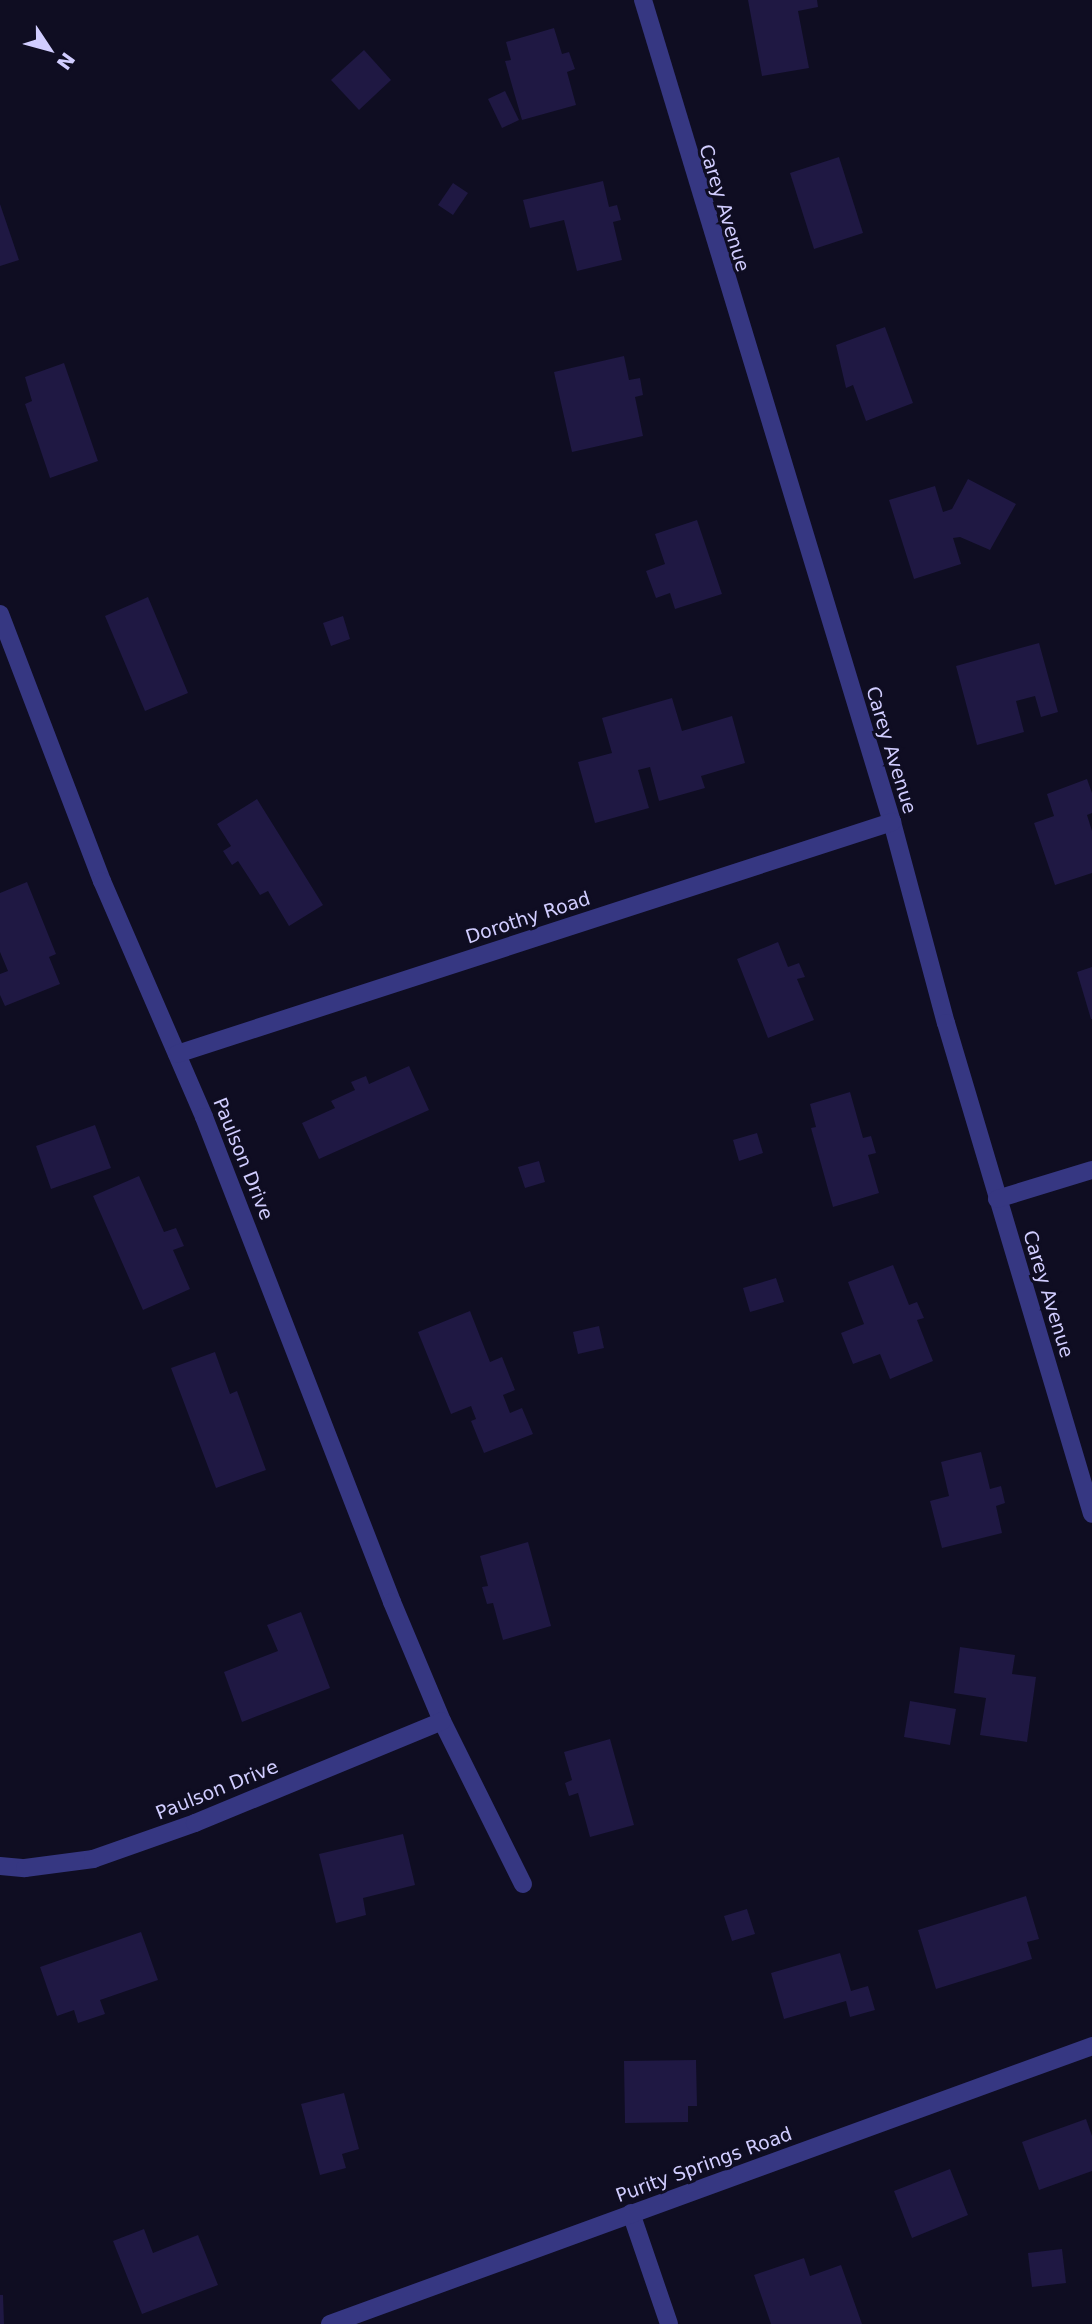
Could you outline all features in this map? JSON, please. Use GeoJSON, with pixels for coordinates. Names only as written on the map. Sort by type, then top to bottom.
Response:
{"type":"FeatureCollection","features":[{"type":"Feature","properties":{"kind":"street","name":"Carey Avenue"},"geometry":{"type":"LineString","coordinates":[[643,0],[892,822],[997,1199],[1092,1514]]}},
{"type":"Feature","properties":{"kind":"street","name":"Paulson Drive"},"geometry":{"type":"LineString","coordinates":[[0,614],[102,881],[177,1054],[442,1721],[523,1884]]}},
{"type":"Feature","properties":{"kind":"street","name":"Dorothy Road"},"geometry":{"type":"LineString","coordinates":[[177,1054],[892,822]]}},
{"type":"Feature","properties":{"kind":"street"},"geometry":{"type":"LineString","coordinates":[[997,1199],[1092,1170]]}},
{"type":"Feature","properties":{"kind":"street","name":"Paulson Drive"},"geometry":{"type":"LineString","coordinates":[[0,1867],[25,1868],[93,1859],[195,1823],[442,1721]]}},
{"type":"Feature","properties":{"kind":"street","name":"Purity Springs Road"},"geometry":{"type":"LineString","coordinates":[[330,2324],[1092,2046]]}},
{"type":"Feature","properties":{"kind":"street"},"geometry":{"type":"LineString","coordinates":[[631,2213],[669,2324]]}},
{"type":"Feature","properties":{"kind":"building"},"geometry":{"type":"Polygon","coordinates":[[[748,0],[817,0],[818,7],[798,11],[809,68],[762,76],[748,0]]]}},
{"type":"Feature","properties":{"kind":"building"},"geometry":{"type":"Polygon","coordinates":[[[554,28],[562,54],[569,52],[575,69],[567,72],[576,105],[522,120],[505,61],[511,60],[506,42],[554,28]]]}},
{"type":"Feature","properties":{"kind":"building"},"geometry":{"type":"Polygon","coordinates":[[[364,50],[391,80],[359,110],[331,80],[364,50]]]}},
{"type":"Feature","properties":{"kind":"building"},"geometry":{"type":"Polygon","coordinates":[[[505,91],[519,120],[502,128],[488,99],[505,91]]]}},
{"type":"Feature","properties":{"kind":"building"},"geometry":{"type":"Polygon","coordinates":[[[839,157],[863,233],[814,249],[790,173],[839,157]]]}},
{"type":"Feature","properties":{"kind":"building"},"geometry":{"type":"Polygon","coordinates":[[[603,181],[609,207],[617,205],[621,220],[613,222],[622,260],[577,271],[564,220],[530,228],[523,200],[603,181]]]}},
{"type":"Feature","properties":{"kind":"building"},"geometry":{"type":"Polygon","coordinates":[[[453,183],[468,193],[453,215],[438,205],[453,183]]]}},
{"type":"Feature","properties":{"kind":"building"},"geometry":{"type":"Polygon","coordinates":[[[0,204],[19,260],[0,266],[0,204]]]}},
{"type":"Feature","properties":{"kind":"building"},"geometry":{"type":"Polygon","coordinates":[[[885,327],[913,403],[866,421],[853,385],[846,388],[836,345],[885,327]]]}},
{"type":"Feature","properties":{"kind":"building"},"geometry":{"type":"Polygon","coordinates":[[[624,356],[629,380],[640,378],[643,395],[635,397],[643,436],[572,452],[554,372],[624,356]]]}},
{"type":"Feature","properties":{"kind":"building"},"geometry":{"type":"Polygon","coordinates":[[[64,363],[98,461],[50,478],[25,404],[32,401],[25,377],[64,363]]]}},
{"type":"Feature","properties":{"kind":"building"},"geometry":{"type":"Polygon","coordinates":[[[968,479],[1016,504],[990,550],[960,537],[953,538],[961,564],[914,579],[889,500],[935,486],[943,512],[952,509],[968,479]]]}},
{"type":"Feature","properties":{"kind":"building"},"geometry":{"type":"Polygon","coordinates":[[[697,520],[722,594],[675,609],[670,593],[656,598],[646,571],[665,564],[655,534],[697,520]]]}},
{"type":"Feature","properties":{"kind":"building"},"geometry":{"type":"Polygon","coordinates":[[[148,597],[188,693],[145,711],[105,616],[148,597]]]}},
{"type":"Feature","properties":{"kind":"building"},"geometry":{"type":"Polygon","coordinates":[[[343,616],[350,639],[331,646],[323,623],[343,616]]]}},
{"type":"Feature","properties":{"kind":"building"},"geometry":{"type":"Polygon","coordinates":[[[1039,643],[1058,712],[1041,717],[1035,696],[1016,701],[1024,732],[977,745],[956,666],[1039,643]]]}},
{"type":"Feature","properties":{"kind":"building"},"geometry":{"type":"Polygon","coordinates":[[[672,698],[682,731],[732,716],[745,763],[701,776],[705,788],[659,801],[650,767],[638,770],[649,808],[595,823],[578,762],[612,753],[602,718],[672,698]]]}},
{"type":"Feature","properties":{"kind":"building"},"geometry":{"type":"Polygon","coordinates":[[[1087,779],[1092,793],[1092,813],[1087,815],[1092,831],[1092,873],[1055,885],[1034,823],[1054,816],[1047,794],[1087,779]]]}},
{"type":"Feature","properties":{"kind":"building"},"geometry":{"type":"Polygon","coordinates":[[[257,799],[323,905],[289,926],[268,891],[260,895],[238,861],[232,865],[223,851],[231,846],[217,824],[257,799]]]}},
{"type":"Feature","properties":{"kind":"building"},"geometry":{"type":"Polygon","coordinates":[[[27,882],[56,954],[49,957],[60,984],[5,1006],[0,995],[0,974],[8,971],[0,952],[0,893],[27,882]]]}},
{"type":"Feature","properties":{"kind":"building"},"geometry":{"type":"Polygon","coordinates":[[[778,942],[788,967],[799,963],[805,977],[797,979],[814,1020],[768,1038],[737,959],[778,942]]]}},
{"type":"Feature","properties":{"kind":"building"},"geometry":{"type":"Polygon","coordinates":[[[1092,967],[1092,1019],[1091,1019],[1077,972],[1092,967]]]}},
{"type":"Feature","properties":{"kind":"building"},"geometry":{"type":"Polygon","coordinates":[[[409,1066],[429,1110],[319,1159],[302,1123],[335,1108],[331,1101],[355,1090],[351,1082],[366,1076],[369,1084],[409,1066]]]}},
{"type":"Feature","properties":{"kind":"building"},"geometry":{"type":"Polygon","coordinates":[[[850,1092],[863,1138],[871,1136],[876,1153],[868,1155],[879,1193],[833,1207],[811,1128],[816,1127],[810,1104],[850,1092]]]}},
{"type":"Feature","properties":{"kind":"building"},"geometry":{"type":"Polygon","coordinates":[[[95,1125],[111,1168],[51,1189],[36,1146],[95,1125]]]}},
{"type":"Feature","properties":{"kind":"building"},"geometry":{"type":"Polygon","coordinates":[[[757,1133],[763,1153],[739,1161],[733,1140],[757,1133]]]}},
{"type":"Feature","properties":{"kind":"building"},"geometry":{"type":"Polygon","coordinates":[[[539,1161],[545,1182],[525,1188],[518,1167],[539,1161]]]}},
{"type":"Feature","properties":{"kind":"building"},"geometry":{"type":"Polygon","coordinates":[[[139,1176],[164,1232],[176,1228],[184,1246],[173,1250],[190,1289],[143,1310],[93,1196],[139,1176]]]}},
{"type":"Feature","properties":{"kind":"building"},"geometry":{"type":"Polygon","coordinates":[[[893,1265],[909,1305],[917,1302],[924,1318],[917,1320],[933,1361],[890,1379],[880,1354],[853,1364],[841,1333],[864,1324],[848,1282],[893,1265]]]}},
{"type":"Feature","properties":{"kind":"building"},"geometry":{"type":"Polygon","coordinates":[[[776,1278],[784,1302],[750,1312],[743,1288],[776,1278]]]}},
{"type":"Feature","properties":{"kind":"building"},"geometry":{"type":"Polygon","coordinates":[[[470,1311],[490,1362],[502,1357],[515,1390],[503,1395],[510,1413],[522,1408],[533,1434],[484,1453],[471,1421],[476,1419],[471,1406],[451,1414],[418,1332],[470,1311]]]}},
{"type":"Feature","properties":{"kind":"building"},"geometry":{"type":"Polygon","coordinates":[[[599,1326],[604,1348],[578,1354],[573,1332],[599,1326]]]}},
{"type":"Feature","properties":{"kind":"building"},"geometry":{"type":"Polygon","coordinates":[[[215,1352],[230,1394],[237,1391],[266,1470],[216,1488],[171,1368],[215,1352]]]}},
{"type":"Feature","properties":{"kind":"building"},"geometry":{"type":"Polygon","coordinates":[[[981,1452],[990,1489],[1001,1486],[1005,1503],[996,1506],[1002,1533],[942,1548],[930,1501],[949,1496],[941,1462],[981,1452]]]}},
{"type":"Feature","properties":{"kind":"building"},"geometry":{"type":"Polygon","coordinates":[[[528,1542],[551,1626],[503,1640],[493,1603],[487,1604],[482,1587],[488,1586],[480,1556],[528,1542]]]}},
{"type":"Feature","properties":{"kind":"building"},"geometry":{"type":"Polygon","coordinates":[[[301,1612],[330,1688],[242,1722],[224,1672],[278,1651],[267,1625],[301,1612]]]}},
{"type":"Feature","properties":{"kind":"building"},"geometry":{"type":"Polygon","coordinates":[[[960,1647],[1015,1655],[1012,1674],[1036,1677],[1027,1742],[980,1735],[986,1698],[954,1693],[960,1647]]]}},
{"type":"Feature","properties":{"kind":"building"},"geometry":{"type":"Polygon","coordinates":[[[910,1701],[956,1709],[950,1745],[904,1737],[910,1701]]]}},
{"type":"Feature","properties":{"kind":"building"},"geometry":{"type":"Polygon","coordinates":[[[610,1739],[634,1825],[590,1837],[578,1793],[569,1796],[565,1783],[572,1780],[564,1752],[610,1739]]]}},
{"type":"Feature","properties":{"kind":"building"},"geometry":{"type":"Polygon","coordinates":[[[403,1834],[415,1885],[363,1898],[366,1915],[336,1923],[319,1854],[403,1834]]]}},
{"type":"Feature","properties":{"kind":"building"},"geometry":{"type":"Polygon","coordinates":[[[1026,1896],[1039,1939],[1027,1942],[1032,1959],[936,1989],[918,1930],[1026,1896]]]}},
{"type":"Feature","properties":{"kind":"building"},"geometry":{"type":"Polygon","coordinates":[[[747,1909],[755,1934],[732,1941],[724,1916],[747,1909]]]}},
{"type":"Feature","properties":{"kind":"building"},"geometry":{"type":"Polygon","coordinates":[[[141,1932],[158,1980],[100,2000],[105,2014],[78,2023],[74,2010],[57,2016],[40,1967],[141,1932]]]}},
{"type":"Feature","properties":{"kind":"building"},"geometry":{"type":"Polygon","coordinates":[[[840,1953],[851,1991],[868,1986],[875,2010],[850,2017],[846,2001],[784,2019],[771,1973],[840,1953]]]}},
{"type":"Feature","properties":{"kind":"building"},"geometry":{"type":"Polygon","coordinates":[[[696,2060],[697,2106],[688,2106],[688,2122],[625,2123],[624,2061],[696,2060]]]}},
{"type":"Feature","properties":{"kind":"building"},"geometry":{"type":"Polygon","coordinates":[[[344,2093],[359,2149],[342,2154],[346,2168],[320,2175],[301,2104],[344,2093]]]}},
{"type":"Feature","properties":{"kind":"building"},"geometry":{"type":"Polygon","coordinates":[[[1086,2119],[1092,2136],[1092,2171],[1039,2190],[1022,2142],[1086,2119]]]}},
{"type":"Feature","properties":{"kind":"building"},"geometry":{"type":"Polygon","coordinates":[[[950,2169],[968,2215],[912,2238],[894,2191],[950,2169]]]}},
{"type":"Feature","properties":{"kind":"building"},"geometry":{"type":"Polygon","coordinates":[[[144,2229],[153,2253],[198,2235],[218,2285],[142,2314],[113,2241],[144,2229]]]}},
{"type":"Feature","properties":{"kind":"building"},"geometry":{"type":"Polygon","coordinates":[[[1062,2249],[1066,2283],[1032,2287],[1028,2253],[1062,2249]]]}},
{"type":"Feature","properties":{"kind":"building"},"geometry":{"type":"Polygon","coordinates":[[[804,2258],[810,2276],[841,2265],[862,2324],[771,2324],[754,2275],[804,2258]]]}},
{"type":"Feature","properties":{"kind":"building"},"geometry":{"type":"Polygon","coordinates":[[[0,2295],[3,2295],[4,2324],[0,2324],[0,2295]]]}}]}
